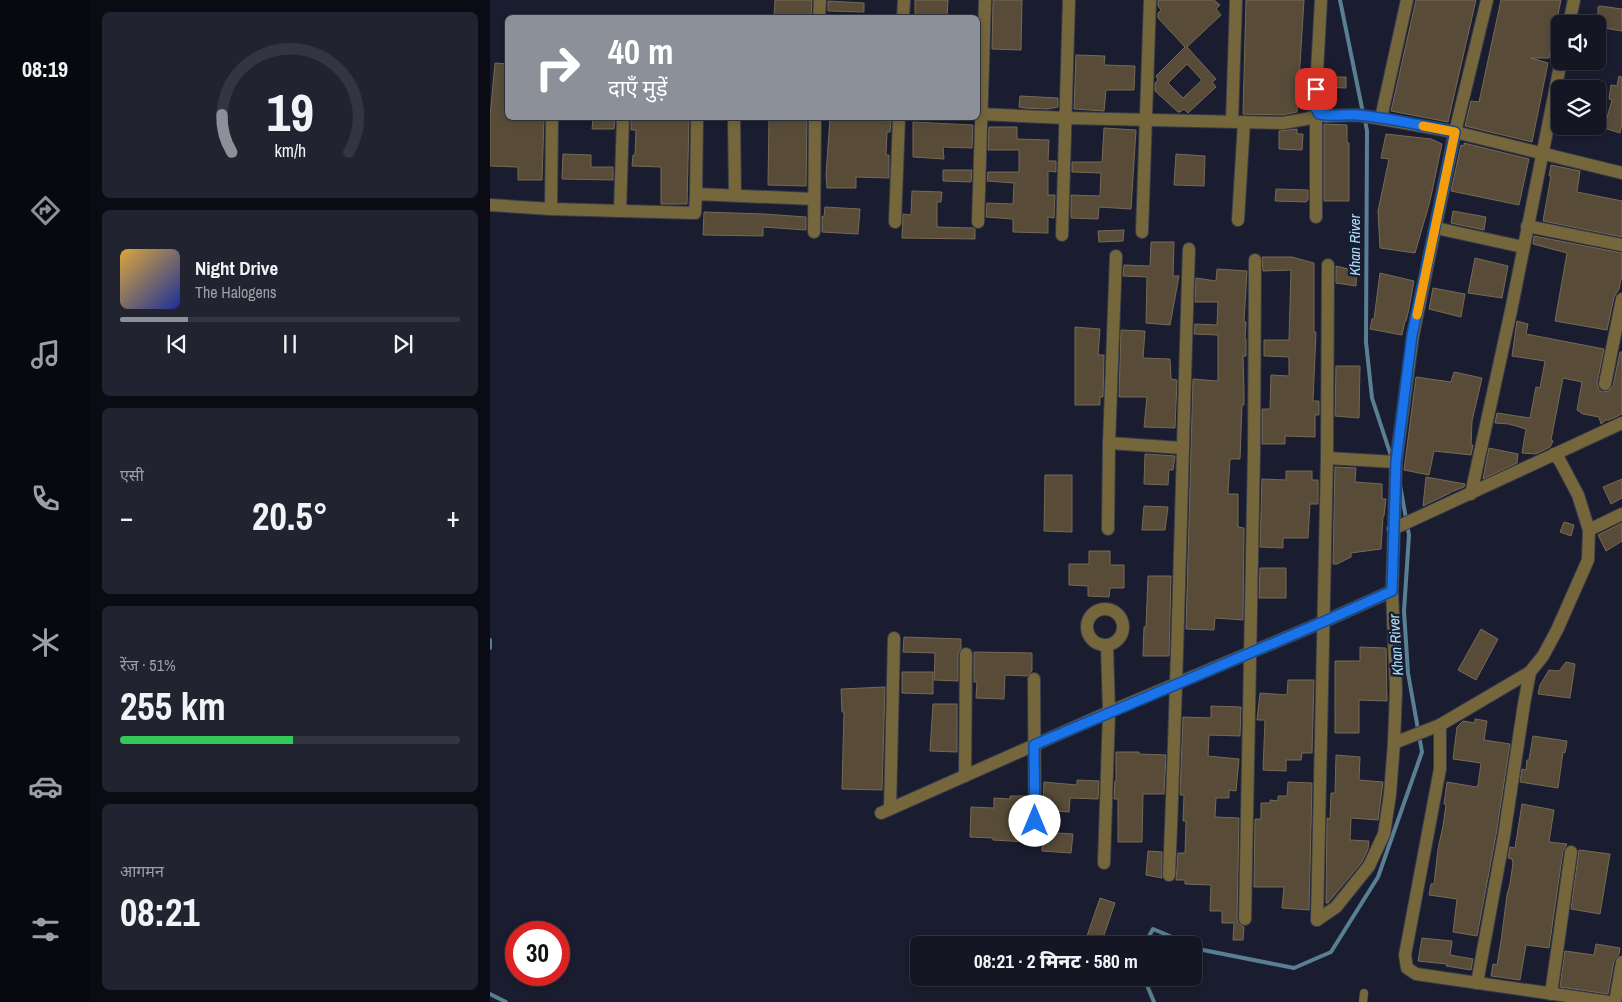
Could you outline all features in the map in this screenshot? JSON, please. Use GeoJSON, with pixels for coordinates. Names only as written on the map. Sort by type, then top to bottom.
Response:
{"type":"FeatureCollection","features":[{"type":"Feature","properties":{"kind":"street"},"geometry":{"type":"LineString","coordinates":[[819,15],[820,0]]}},
{"type":"Feature","properties":{"kind":"street"},"geometry":{"type":"LineString","coordinates":[[903,15],[904,0]]}},
{"type":"Feature","properties":{"kind":"street"},"geometry":{"type":"LineString","coordinates":[[980,95],[985,0]]}},
{"type":"Feature","properties":{"kind":"street"},"geometry":{"type":"LineString","coordinates":[[1062,236],[1069,0]]}},
{"type":"Feature","properties":{"kind":"street"},"geometry":{"type":"LineString","coordinates":[[1142,232],[1150,0]]}},
{"type":"Feature","properties":{"kind":"street"},"geometry":{"type":"LineString","coordinates":[[1236,0],[1238,220]]}},
{"type":"Feature","properties":{"kind":"street"},"geometry":{"type":"LineString","coordinates":[[1316,217],[1318,115],[1315,107],[1321,0]]}},
{"type":"Feature","properties":{"kind":"street"},"geometry":{"type":"LineString","coordinates":[[1379,118],[1407,0]]}},
{"type":"Feature","properties":{"kind":"street"},"geometry":{"type":"LineString","coordinates":[[1328,265],[1327,458],[1317,920],[1336,907],[1370,866],[1384,834],[1390,794],[1396,690],[1392,591],[1396,462],[1412,335],[1455,132],[1487,0]]}},
{"type":"Feature","properties":{"kind":"street"},"geometry":{"type":"LineString","coordinates":[[1570,15],[1574,0]]}},
{"type":"Feature","properties":{"kind":"street"},"geometry":{"type":"LineString","coordinates":[[1471,494],[1558,70]]}},
{"type":"Feature","properties":{"kind":"street"},"geometry":{"type":"LineString","coordinates":[[980,114],[1283,124],[1306,120],[1318,115],[1356,115],[1455,132],[1622,173]]}},
{"type":"Feature","properties":{"kind":"street"},"geometry":{"type":"LineString","coordinates":[[550,210],[552,120]]}},
{"type":"Feature","properties":{"kind":"street"},"geometry":{"type":"LineString","coordinates":[[620,211],[623,120]]}},
{"type":"Feature","properties":{"kind":"street"},"geometry":{"type":"LineString","coordinates":[[490,205],[550,210],[695,213],[697,120]]}},
{"type":"Feature","properties":{"kind":"street"},"geometry":{"type":"LineString","coordinates":[[734,120],[735,195]]}},
{"type":"Feature","properties":{"kind":"street"},"geometry":{"type":"LineString","coordinates":[[814,232],[815,120]]}},
{"type":"Feature","properties":{"kind":"street"},"geometry":{"type":"LineString","coordinates":[[895,222],[899,120]]}},
{"type":"Feature","properties":{"kind":"street"},"geometry":{"type":"LineString","coordinates":[[978,222],[979,120]]}},
{"type":"Feature","properties":{"kind":"street"},"geometry":{"type":"LineString","coordinates":[[696,194],[814,199]]}},
{"type":"Feature","properties":{"kind":"street"},"geometry":{"type":"LineString","coordinates":[[1527,226],[1622,245]]}},
{"type":"Feature","properties":{"kind":"street"},"geometry":{"type":"LineString","coordinates":[[1436,228],[1523,247]]}},
{"type":"Feature","properties":{"kind":"street"},"geometry":{"type":"LineString","coordinates":[[1170,876],[1189,249]]}},
{"type":"Feature","properties":{"kind":"street"},"geometry":{"type":"LineString","coordinates":[[1108,528],[1116,256]]}},
{"type":"Feature","properties":{"kind":"street"},"geometry":{"type":"LineString","coordinates":[[1245,919],[1254,452],[1255,260]]}},
{"type":"Feature","properties":{"kind":"street"},"geometry":{"type":"LineString","coordinates":[[1605,384],[1622,299]]}},
{"type":"Feature","properties":{"kind":"street"},"geometry":{"type":"LineString","coordinates":[[1393,529],[1622,423]]}},
{"type":"Feature","properties":{"kind":"street"},"geometry":{"type":"LineString","coordinates":[[1109,443],[1182,448]]}},
{"type":"Feature","properties":{"kind":"street"},"geometry":{"type":"LineString","coordinates":[[1394,743],[1440,725],[1530,672],[1550,643],[1588,560],[1589,530],[1578,495],[1560,461],[1554,454]]}},
{"type":"Feature","properties":{"kind":"street"},"geometry":{"type":"LineString","coordinates":[[1327,458],[1396,462]]}},
{"type":"Feature","properties":{"kind":"street"},"geometry":{"type":"LineString","coordinates":[[1589,530],[1622,514]]}},
{"type":"Feature","properties":{"kind":"street"},"geometry":{"type":"LineString","coordinates":[[894,638],[886,811],[1109,712],[1392,591]]}},
{"type":"Feature","properties":{"kind":"street"},"geometry":{"type":"LineString","coordinates":[[1104,863],[1109,712],[1107,645]]}},
{"type":"Feature","properties":{"kind":"street"},"geometry":{"type":"LineString","coordinates":[[965,776],[966,654]]}},
{"type":"Feature","properties":{"kind":"street"},"geometry":{"type":"LineString","coordinates":[[1477,983],[1504,836],[1530,672]]}},
{"type":"Feature","properties":{"kind":"street"},"geometry":{"type":"LineString","coordinates":[[1034,679],[1035,840]]}},
{"type":"Feature","properties":{"kind":"street"},"geometry":{"type":"LineString","coordinates":[[1440,725],[1440,769],[1405,955],[1407,968],[1416,974],[1609,1002]]}},
{"type":"Feature","properties":{"kind":"street"},"geometry":{"type":"LineString","coordinates":[[1551,994],[1571,852]]}},
{"type":"Feature","properties":{"kind":"street"},"geometry":{"type":"LineString","coordinates":[[1615,1002],[1622,962]]}},
{"type":"Feature","properties":{"kind":"lane"},"geometry":{"type":"LineString","coordinates":[[1363,1002],[1364,993]]}},
{"type":"Feature","properties":{"kind":"building"},"geometry":{"type":"Polygon","coordinates":[[[775,0],[812,0],[811,15],[774,15],[775,0]]]}},
{"type":"Feature","properties":{"kind":"building"},"geometry":{"type":"Polygon","coordinates":[[[915,0],[948,0],[947,15],[915,15],[915,0]]]}},
{"type":"Feature","properties":{"kind":"building"},"geometry":{"type":"Polygon","coordinates":[[[993,0],[1022,0],[1021,50],[992,49],[993,0]]]}},
{"type":"Feature","properties":{"kind":"building"},"geometry":{"type":"Polygon","coordinates":[[[1158,0],[1214,0],[1220,5],[1216,9],[1221,15],[1187,47],[1216,79],[1212,82],[1216,87],[1188,113],[1184,109],[1178,112],[1155,91],[1155,83],[1158,80],[1156,76],[1185,47],[1158,18],[1158,13],[1161,10],[1158,6],[1158,0]],[[1187,64],[1168,83],[1183,98],[1202,80],[1187,64]]]}},
{"type":"Feature","properties":{"kind":"building"},"geometry":{"type":"Polygon","coordinates":[[[1246,0],[1304,0],[1297,112],[1282,115],[1243,114],[1246,0]]]}},
{"type":"Feature","properties":{"kind":"building"},"geometry":{"type":"Polygon","coordinates":[[[1416,0],[1476,0],[1448,122],[1391,111],[1416,0]]]}},
{"type":"Feature","properties":{"kind":"building"},"geometry":{"type":"Polygon","coordinates":[[[1501,0],[1561,0],[1558,15],[1551,15],[1551,48],[1549,58],[1531,58],[1548,63],[1532,142],[1465,126],[1471,101],[1479,102],[1501,0]]]}},
{"type":"Feature","properties":{"kind":"building"},"geometry":{"type":"Polygon","coordinates":[[[828,1],[864,3],[864,12],[828,11],[828,1]]]}},
{"type":"Feature","properties":{"kind":"building"},"geometry":{"type":"Polygon","coordinates":[[[1598,7],[1622,9],[1622,31],[1606,28],[1606,15],[1598,15],[1598,7]]]}},
{"type":"Feature","properties":{"kind":"building"},"geometry":{"type":"Polygon","coordinates":[[[1076,55],[1105,56],[1104,65],[1135,66],[1134,90],[1106,90],[1104,111],[1074,109],[1076,55]]]}},
{"type":"Feature","properties":{"kind":"building"},"geometry":{"type":"Polygon","coordinates":[[[495,63],[505,64],[505,120],[544,120],[542,180],[518,180],[518,167],[490,166],[490,117],[495,63]]]}},
{"type":"Feature","properties":{"kind":"building"},"geometry":{"type":"Polygon","coordinates":[[[1619,76],[1622,77],[1622,124],[1620,133],[1606,129],[1606,121],[1612,100],[1609,99],[1611,85],[1617,86],[1619,76]]]}},
{"type":"Feature","properties":{"kind":"building"},"geometry":{"type":"Polygon","coordinates":[[[1325,77],[1346,77],[1346,88],[1324,87],[1325,77]]]}},
{"type":"Feature","properties":{"kind":"building"},"geometry":{"type":"Polygon","coordinates":[[[1020,96],[1058,98],[1058,107],[1048,109],[1019,107],[1020,96]]]}},
{"type":"Feature","properties":{"kind":"building"},"geometry":{"type":"Polygon","coordinates":[[[593,120],[615,120],[614,129],[592,129],[593,120]]]}},
{"type":"Feature","properties":{"kind":"building"},"geometry":{"type":"Polygon","coordinates":[[[631,120],[689,120],[687,204],[661,204],[661,167],[632,166],[633,155],[635,155],[636,130],[631,130],[631,120]]]}},
{"type":"Feature","properties":{"kind":"building"},"geometry":{"type":"Polygon","coordinates":[[[769,120],[807,120],[806,186],[768,185],[769,120]]]}},
{"type":"Feature","properties":{"kind":"building"},"geometry":{"type":"Polygon","coordinates":[[[830,120],[891,121],[890,132],[887,132],[886,155],[889,155],[889,178],[856,177],[856,188],[827,188],[826,175],[830,120]]]}},
{"type":"Feature","properties":{"kind":"building"},"geometry":{"type":"Polygon","coordinates":[[[913,122],[973,125],[972,148],[943,147],[944,159],[913,157],[913,122]]]}},
{"type":"Feature","properties":{"kind":"building"},"geometry":{"type":"Polygon","coordinates":[[[1324,124],[1347,125],[1347,143],[1349,143],[1349,201],[1324,201],[1324,124]]]}},
{"type":"Feature","properties":{"kind":"building"},"geometry":{"type":"Polygon","coordinates":[[[989,127],[1017,127],[1017,139],[1049,140],[1048,161],[1056,161],[1056,172],[1048,171],[1048,195],[1055,195],[1054,218],[1048,217],[1048,233],[1013,232],[1013,219],[986,217],[987,203],[1013,204],[1014,183],[987,181],[988,172],[1019,172],[1019,150],[988,150],[989,127]]]}},
{"type":"Feature","properties":{"kind":"building"},"geometry":{"type":"Polygon","coordinates":[[[1104,128],[1136,130],[1131,209],[1099,207],[1098,219],[1071,218],[1071,195],[1100,196],[1101,173],[1072,172],[1072,162],[1102,162],[1104,128]]]}},
{"type":"Feature","properties":{"kind":"building"},"geometry":{"type":"Polygon","coordinates":[[[1297,129],[1297,134],[1303,134],[1302,150],[1279,149],[1279,131],[1297,129]]]}},
{"type":"Feature","properties":{"kind":"building"},"geometry":{"type":"Polygon","coordinates":[[[1386,134],[1431,139],[1442,144],[1430,201],[1415,253],[1380,248],[1378,211],[1389,159],[1381,158],[1386,134]]]}},
{"type":"Feature","properties":{"kind":"building"},"geometry":{"type":"Polygon","coordinates":[[[1464,143],[1529,159],[1519,205],[1451,191],[1461,145],[1464,146],[1464,143]]]}},
{"type":"Feature","properties":{"kind":"building"},"geometry":{"type":"Polygon","coordinates":[[[563,154],[591,155],[591,167],[613,167],[613,180],[562,179],[563,154]]]}},
{"type":"Feature","properties":{"kind":"building"},"geometry":{"type":"Polygon","coordinates":[[[1176,154],[1205,156],[1204,186],[1174,185],[1176,154]]]}},
{"type":"Feature","properties":{"kind":"building"},"geometry":{"type":"Polygon","coordinates":[[[1551,165],[1580,171],[1577,192],[1622,201],[1622,237],[1543,221],[1551,176],[1549,176],[1551,165]]]}},
{"type":"Feature","properties":{"kind":"building"},"geometry":{"type":"Polygon","coordinates":[[[943,170],[972,170],[971,182],[943,181],[943,170]]]}},
{"type":"Feature","properties":{"kind":"building"},"geometry":{"type":"Polygon","coordinates":[[[1276,189],[1308,190],[1308,200],[1306,202],[1275,201],[1276,189]]]}},
{"type":"Feature","properties":{"kind":"building"},"geometry":{"type":"Polygon","coordinates":[[[912,191],[942,192],[941,202],[937,202],[937,227],[973,228],[975,229],[975,239],[902,238],[903,214],[911,215],[912,191]]]}},
{"type":"Feature","properties":{"kind":"building"},"geometry":{"type":"Polygon","coordinates":[[[825,207],[860,209],[858,234],[822,232],[822,216],[824,217],[825,207]]]}},
{"type":"Feature","properties":{"kind":"building"},"geometry":{"type":"Polygon","coordinates":[[[1453,211],[1486,217],[1484,230],[1451,223],[1453,211]]]}},
{"type":"Feature","properties":{"kind":"building"},"geometry":{"type":"Polygon","coordinates":[[[704,212],[806,217],[806,230],[763,227],[763,236],[703,235],[704,212]]]}},
{"type":"Feature","properties":{"kind":"building"},"geometry":{"type":"Polygon","coordinates":[[[1124,230],[1123,241],[1099,242],[1098,231],[1124,230]]]}},
{"type":"Feature","properties":{"kind":"building"},"geometry":{"type":"Polygon","coordinates":[[[1534,236],[1622,253],[1622,275],[1619,289],[1614,297],[1607,330],[1555,321],[1567,253],[1533,244],[1534,236]]]}},
{"type":"Feature","properties":{"kind":"building"},"geometry":{"type":"Polygon","coordinates":[[[1151,242],[1174,242],[1173,276],[1179,276],[1170,325],[1146,323],[1147,277],[1123,276],[1124,265],[1150,266],[1151,242]]]}},
{"type":"Feature","properties":{"kind":"building"},"geometry":{"type":"Polygon","coordinates":[[[1262,257],[1292,257],[1314,263],[1314,332],[1316,332],[1313,401],[1319,401],[1319,415],[1315,415],[1315,437],[1285,436],[1285,444],[1262,444],[1262,409],[1270,409],[1271,375],[1289,376],[1289,357],[1264,356],[1264,340],[1289,340],[1291,270],[1263,271],[1262,257]]]}},
{"type":"Feature","properties":{"kind":"building"},"geometry":{"type":"Polygon","coordinates":[[[1475,258],[1508,266],[1502,298],[1468,293],[1475,258]]]}},
{"type":"Feature","properties":{"kind":"building"},"geometry":{"type":"Polygon","coordinates":[[[1336,266],[1357,271],[1356,286],[1336,283],[1336,266]]]}},
{"type":"Feature","properties":{"kind":"building"},"geometry":{"type":"Polygon","coordinates":[[[1217,269],[1247,271],[1244,322],[1246,322],[1246,356],[1243,356],[1244,405],[1242,405],[1240,459],[1230,459],[1228,494],[1238,494],[1238,527],[1244,528],[1243,620],[1215,618],[1214,630],[1186,629],[1193,379],[1218,381],[1218,335],[1194,334],[1195,324],[1217,325],[1218,302],[1195,302],[1196,278],[1216,281],[1217,269]]]}},
{"type":"Feature","properties":{"kind":"building"},"geometry":{"type":"Polygon","coordinates":[[[1380,273],[1414,281],[1402,335],[1370,329],[1372,319],[1374,319],[1380,273]]]}},
{"type":"Feature","properties":{"kind":"building"},"geometry":{"type":"Polygon","coordinates":[[[1433,288],[1465,294],[1461,317],[1429,309],[1433,288]]]}},
{"type":"Feature","properties":{"kind":"building"},"geometry":{"type":"Polygon","coordinates":[[[1517,321],[1528,324],[1526,334],[1604,349],[1597,383],[1599,390],[1603,392],[1608,391],[1613,386],[1620,352],[1622,352],[1622,414],[1601,424],[1599,417],[1583,414],[1577,410],[1582,382],[1563,378],[1551,440],[1553,441],[1550,447],[1536,454],[1522,453],[1526,429],[1509,424],[1495,423],[1497,413],[1530,418],[1536,387],[1540,388],[1545,361],[1512,356],[1517,321]]]}},
{"type":"Feature","properties":{"kind":"building"},"geometry":{"type":"Polygon","coordinates":[[[1075,327],[1100,329],[1098,355],[1104,355],[1103,397],[1100,397],[1100,405],[1075,405],[1075,327]]]}},
{"type":"Feature","properties":{"kind":"building"},"geometry":{"type":"Polygon","coordinates":[[[1121,330],[1145,331],[1143,358],[1170,359],[1171,379],[1177,380],[1175,428],[1144,427],[1147,397],[1119,397],[1121,330]]]}},
{"type":"Feature","properties":{"kind":"building"},"geometry":{"type":"Polygon","coordinates":[[[1336,366],[1360,366],[1359,418],[1335,416],[1336,366]]]}},
{"type":"Feature","properties":{"kind":"building"},"geometry":{"type":"Polygon","coordinates":[[[1454,372],[1482,378],[1472,421],[1471,445],[1473,445],[1471,455],[1434,451],[1429,475],[1404,470],[1416,377],[1451,382],[1454,372]]]}},
{"type":"Feature","properties":{"kind":"building"},"geometry":{"type":"Polygon","coordinates":[[[1489,448],[1518,454],[1517,463],[1483,479],[1489,448]]]}},
{"type":"Feature","properties":{"kind":"building"},"geometry":{"type":"Polygon","coordinates":[[[1145,454],[1175,456],[1173,470],[1169,470],[1168,485],[1144,484],[1145,454]]]}},
{"type":"Feature","properties":{"kind":"building"},"geometry":{"type":"Polygon","coordinates":[[[1335,467],[1356,468],[1355,482],[1382,484],[1382,499],[1386,499],[1381,549],[1351,553],[1351,557],[1333,564],[1335,467]]]}},
{"type":"Feature","properties":{"kind":"building"},"geometry":{"type":"Polygon","coordinates":[[[1286,471],[1312,471],[1312,480],[1318,480],[1318,504],[1310,504],[1308,538],[1283,538],[1283,548],[1260,547],[1262,479],[1286,480],[1286,471]]]}},
{"type":"Feature","properties":{"kind":"building"},"geometry":{"type":"Polygon","coordinates":[[[1045,475],[1072,475],[1072,532],[1044,531],[1045,475]]]}},
{"type":"Feature","properties":{"kind":"building"},"geometry":{"type":"Polygon","coordinates":[[[1426,477],[1465,484],[1464,487],[1423,506],[1426,477]]]}},
{"type":"Feature","properties":{"kind":"building"},"geometry":{"type":"Polygon","coordinates":[[[1622,479],[1622,498],[1611,504],[1603,487],[1622,479]]]}},
{"type":"Feature","properties":{"kind":"building"},"geometry":{"type":"Polygon","coordinates":[[[1144,506],[1168,507],[1165,530],[1142,530],[1144,506]]]}},
{"type":"Feature","properties":{"kind":"building"},"geometry":{"type":"Polygon","coordinates":[[[1564,522],[1574,525],[1571,536],[1560,532],[1564,522]]]}},
{"type":"Feature","properties":{"kind":"building"},"geometry":{"type":"Polygon","coordinates":[[[1622,523],[1622,541],[1606,551],[1598,535],[1622,523]]]}},
{"type":"Feature","properties":{"kind":"building"},"geometry":{"type":"Polygon","coordinates":[[[1089,551],[1110,551],[1110,565],[1124,565],[1124,588],[1110,588],[1109,597],[1088,596],[1088,586],[1069,585],[1069,564],[1089,564],[1089,551]]]}},
{"type":"Feature","properties":{"kind":"building"},"geometry":{"type":"Polygon","coordinates":[[[1260,568],[1286,568],[1286,598],[1259,598],[1260,568]]]}},
{"type":"Feature","properties":{"kind":"building"},"geometry":{"type":"Polygon","coordinates":[[[1148,576],[1171,576],[1169,656],[1143,656],[1148,576]]]}},
{"type":"Feature","properties":{"kind":"building"},"geometry":{"type":"Polygon","coordinates":[[[1481,629],[1498,639],[1476,680],[1458,670],[1481,629]]]}},
{"type":"Feature","properties":{"kind":"building"},"geometry":{"type":"Polygon","coordinates":[[[904,637],[961,639],[961,648],[958,654],[958,681],[934,680],[935,653],[903,652],[904,637]]]}},
{"type":"Feature","properties":{"kind":"building"},"geometry":{"type":"Polygon","coordinates":[[[1360,647],[1386,648],[1387,701],[1359,700],[1359,733],[1335,733],[1335,661],[1360,661],[1360,647]]]}},
{"type":"Feature","properties":{"kind":"building"},"geometry":{"type":"Polygon","coordinates":[[[974,652],[1032,653],[1032,671],[1027,676],[1005,675],[1004,699],[976,698],[977,682],[974,682],[974,652]]]}},
{"type":"Feature","properties":{"kind":"building"},"geometry":{"type":"Polygon","coordinates":[[[1566,662],[1575,664],[1570,698],[1538,694],[1540,685],[1549,670],[1559,671],[1566,662]]]}},
{"type":"Feature","properties":{"kind":"building"},"geometry":{"type":"Polygon","coordinates":[[[902,672],[933,672],[933,694],[902,693],[902,672]]]}},
{"type":"Feature","properties":{"kind":"building"},"geometry":{"type":"Polygon","coordinates":[[[1288,680],[1314,680],[1312,753],[1302,753],[1301,760],[1286,760],[1286,771],[1263,770],[1265,720],[1257,720],[1260,693],[1287,695],[1288,680]]]}},
{"type":"Feature","properties":{"kind":"building"},"geometry":{"type":"Polygon","coordinates":[[[885,687],[882,790],[842,789],[844,712],[842,712],[841,689],[885,687]]]}},
{"type":"Feature","properties":{"kind":"building"},"geometry":{"type":"Polygon","coordinates":[[[933,704],[957,704],[957,752],[930,751],[933,704]]]}},
{"type":"Feature","properties":{"kind":"building"},"geometry":{"type":"Polygon","coordinates":[[[1211,706],[1241,707],[1240,736],[1209,735],[1208,756],[1239,759],[1236,791],[1229,790],[1229,798],[1216,798],[1215,817],[1239,818],[1237,919],[1238,923],[1244,927],[1243,940],[1233,940],[1234,923],[1222,923],[1222,911],[1210,911],[1211,885],[1185,884],[1185,880],[1176,880],[1178,853],[1185,853],[1186,821],[1183,821],[1184,795],[1180,795],[1183,717],[1211,718],[1211,706]]]}},
{"type":"Feature","properties":{"kind":"building"},"geometry":{"type":"Polygon","coordinates":[[[1475,719],[1487,721],[1484,740],[1510,744],[1496,835],[1477,936],[1453,932],[1457,899],[1429,895],[1431,884],[1434,884],[1446,805],[1444,804],[1447,782],[1476,787],[1478,785],[1481,763],[1453,759],[1457,727],[1463,721],[1475,723],[1475,719]]]}},
{"type":"Feature","properties":{"kind":"building"},"geometry":{"type":"Polygon","coordinates":[[[1533,736],[1567,741],[1565,753],[1563,752],[1558,788],[1520,782],[1522,769],[1526,770],[1527,760],[1529,760],[1533,736]]]}},
{"type":"Feature","properties":{"kind":"building"},"geometry":{"type":"Polygon","coordinates":[[[1116,752],[1166,755],[1164,794],[1143,794],[1142,842],[1118,842],[1118,799],[1114,799],[1116,752]]]}},
{"type":"Feature","properties":{"kind":"building"},"geometry":{"type":"Polygon","coordinates":[[[1336,755],[1360,757],[1359,780],[1383,782],[1378,820],[1351,818],[1350,840],[1369,841],[1368,849],[1362,862],[1328,903],[1326,903],[1327,818],[1330,819],[1331,793],[1335,793],[1336,755]]]}},
{"type":"Feature","properties":{"kind":"building"},"geometry":{"type":"Polygon","coordinates":[[[1077,780],[1099,781],[1098,799],[1070,798],[1069,812],[1043,810],[1044,782],[1077,785],[1077,780]]]}},
{"type":"Feature","properties":{"kind":"building"},"geometry":{"type":"Polygon","coordinates":[[[1288,782],[1312,783],[1309,910],[1282,908],[1284,887],[1254,887],[1255,819],[1261,819],[1261,803],[1270,803],[1270,800],[1278,801],[1278,796],[1287,796],[1288,782]]]}},
{"type":"Feature","properties":{"kind":"building"},"geometry":{"type":"Polygon","coordinates":[[[1010,796],[1027,796],[1025,831],[1027,831],[1027,842],[970,837],[971,807],[994,808],[994,798],[1010,799],[1010,796]]]}},
{"type":"Feature","properties":{"kind":"building"},"geometry":{"type":"Polygon","coordinates":[[[1522,804],[1554,810],[1549,842],[1567,844],[1563,851],[1549,948],[1526,945],[1520,980],[1491,976],[1493,964],[1497,965],[1510,884],[1513,863],[1512,859],[1508,858],[1510,847],[1515,848],[1522,804]]]}},
{"type":"Feature","properties":{"kind":"building"},"geometry":{"type":"Polygon","coordinates":[[[1043,832],[1073,834],[1071,853],[1042,851],[1043,832]]]}},
{"type":"Feature","properties":{"kind":"building"},"geometry":{"type":"Polygon","coordinates":[[[1579,850],[1610,854],[1600,914],[1571,909],[1579,850]]]}},
{"type":"Feature","properties":{"kind":"building"},"geometry":{"type":"Polygon","coordinates":[[[1148,851],[1162,852],[1162,878],[1146,875],[1148,851]]]}},
{"type":"Feature","properties":{"kind":"building"},"geometry":{"type":"Polygon","coordinates":[[[1100,898],[1115,903],[1104,936],[1087,936],[1100,898]]]}},
{"type":"Feature","properties":{"kind":"building"},"geometry":{"type":"Polygon","coordinates":[[[1422,938],[1452,941],[1450,955],[1473,959],[1471,970],[1446,966],[1447,964],[1418,961],[1422,938]]]}},
{"type":"Feature","properties":{"kind":"building"},"geometry":{"type":"Polygon","coordinates":[[[1596,944],[1620,948],[1619,954],[1614,961],[1608,994],[1560,987],[1565,951],[1594,955],[1596,944]]]}},
{"type":"Feature","properties":{"kind":"waterway","name":"Khan River"},"geometry":{"type":"LineString","coordinates":[[1340,0],[1363,113]]}},
{"type":"Feature","properties":{"kind":"waterway","name":"Khan River"},"geometry":{"type":"LineString","coordinates":[[1365,120],[1367,131],[1366,342],[1372,398],[1392,459]]}},
{"type":"Feature","properties":{"kind":"waterway","name":"Khan River"},"geometry":{"type":"LineString","coordinates":[[1202,950],[1294,968],[1331,952],[1378,877],[1422,752],[1408,673],[1404,611],[1409,535],[1400,485]]}},
{"type":"Feature","properties":{"kind":"waterway"},"geometry":{"type":"LineString","coordinates":[[490,640],[490,648]]}},
{"type":"Feature","properties":{"kind":"waterway","name":"Khan River"},"geometry":{"type":"LineString","coordinates":[[1149,936],[1153,929],[1170,936]]}},
{"type":"Feature","properties":{"kind":"waterway","name":"Khan River"},"geometry":{"type":"LineString","coordinates":[[1147,986],[1154,1002]]}},
{"type":"Feature","properties":{"kind":"waterway"},"geometry":{"type":"LineString","coordinates":[[490,994],[506,1002]]}},
{"type":"Feature","properties":{"kind":"slow traffic"},"geometry":{"type":"LineString","coordinates":[[1417,315],[1455,132],[1423,126]]}},
{"type":"Feature","properties":{"kind":"route"},"geometry":{"type":"LineString","coordinates":[[1035,821],[1034,745],[1392,591],[1396,462],[1412,335],[1455,132],[1356,115],[1326,116],[1319,114],[1315,107],[1316,89]]}}]}
